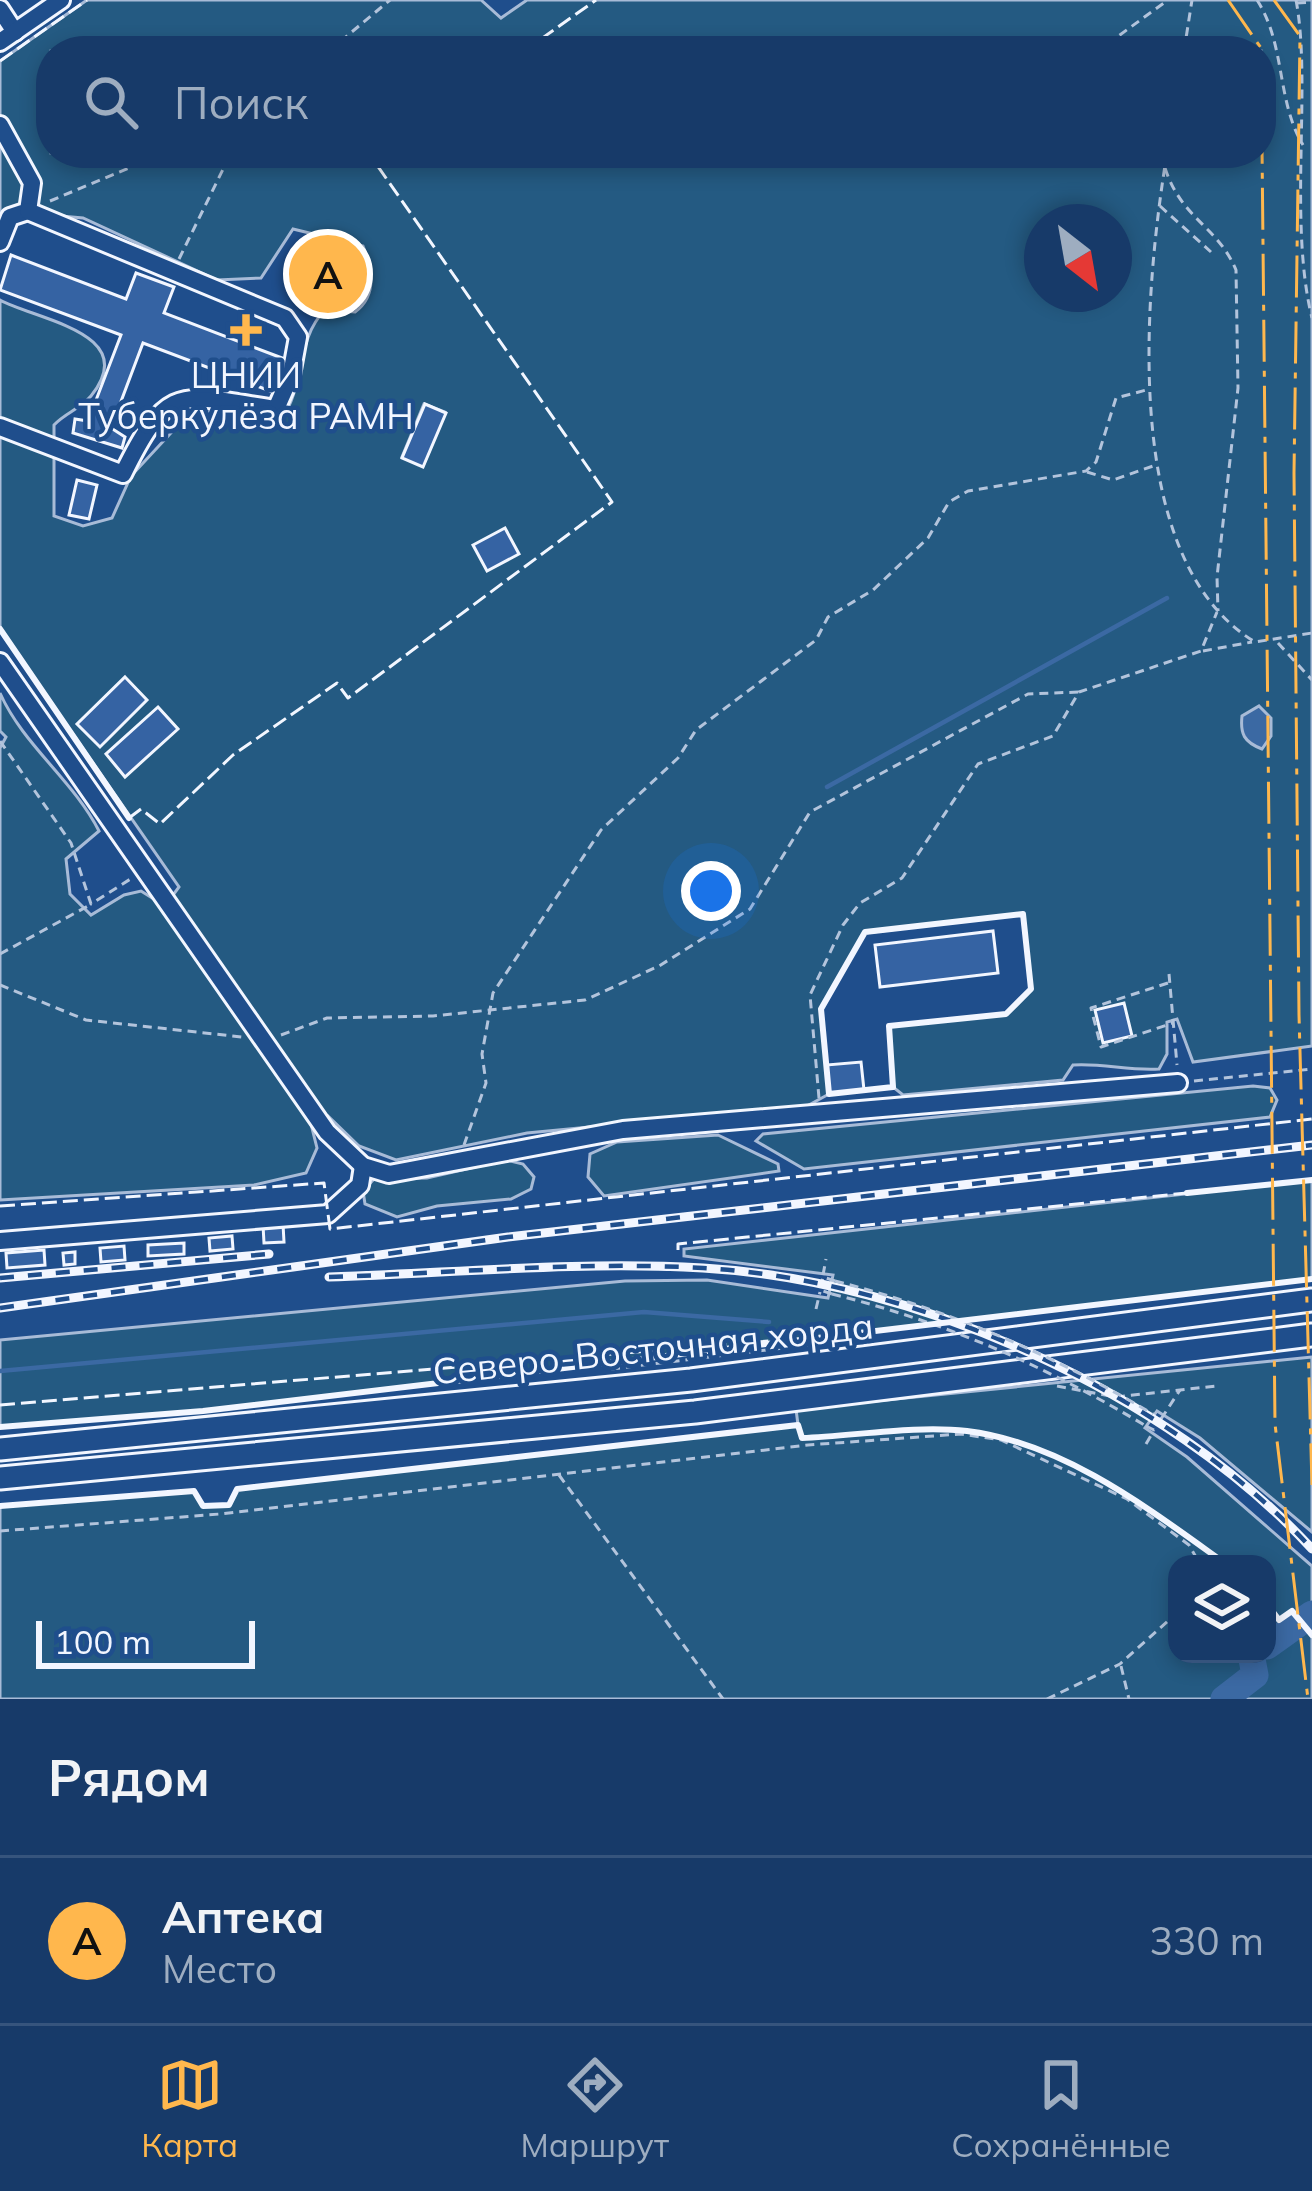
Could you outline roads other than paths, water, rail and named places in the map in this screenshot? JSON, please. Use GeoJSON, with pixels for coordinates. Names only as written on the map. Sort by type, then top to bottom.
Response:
{"type":"FeatureCollection","features":[{"type":"Feature","properties":{"kind":"main road","name":"Северо-Восточная хорда"},"geometry":{"type":"LineString","coordinates":[[0,1449],[692,1380],[1312,1300]]}},
{"type":"Feature","properties":{"kind":"main road","name":"Северо-Восточная хорда"},"geometry":{"type":"LineString","coordinates":[[0,1478],[695,1412],[1312,1335]]}},
{"type":"Feature","properties":{"kind":"street"},"geometry":{"type":"LineString","coordinates":[[0,9],[8,37],[61,0]]}},
{"type":"Feature","properties":{"kind":"street"},"geometry":{"type":"LineString","coordinates":[[0,125],[32,183],[28,211]]}},
{"type":"Feature","properties":{"kind":"street"},"geometry":{"type":"LineString","coordinates":[[0,242],[10,217],[28,211],[285,318],[298,338],[291,375],[277,409],[182,397],[158,410],[123,475],[0,428]]}},
{"type":"Feature","properties":{"kind":"street"},"geometry":{"type":"LineString","coordinates":[[0,662],[327,1132],[363,1166],[389,1174],[623,1130],[1178,1083]]}},
{"type":"Feature","properties":{"kind":"street"},"geometry":{"type":"LineString","coordinates":[[0,1241],[328,1214],[360,1185],[363,1166]]}},
{"type":"Feature","properties":{"kind":"waterway"},"geometry":{"type":"LineString","coordinates":[[827,787],[1167,598]]}},
{"type":"Feature","properties":{"kind":"waterway"},"geometry":{"type":"LineString","coordinates":[[0,1371],[644,1312],[769,1322]]}},
{"type":"Feature","properties":{"kind":"waterway"},"geometry":{"type":"LineString","coordinates":[[1276,1640],[1312,1614]]}},
{"type":"Feature","properties":{"kind":"waterway"},"geometry":{"type":"LineString","coordinates":[[1224,1699],[1255,1675],[1253,1663]]}},
{"type":"Feature","properties":{"kind":"railway"},"geometry":{"type":"LineString","coordinates":[[0,1308],[508,1237],[1312,1145]]}},
{"type":"Feature","properties":{"kind":"railway"},"geometry":{"type":"LineString","coordinates":[[0,1278],[269,1254]]}},
{"type":"Feature","properties":{"kind":"railway"},"geometry":{"type":"LineString","coordinates":[[329,1277],[656,1266],[784,1277],[867,1295],[951,1321],[1033,1354],[1112,1394],[1186,1441],[1253,1492],[1312,1549]]}},
{"type":"Feature","properties":{"kind":"place","name":"Аптека"},"geometry":{"type":"Point","coordinates":[328,274]}},
{"type":"Feature","properties":{"kind":"place","name":"ЦНИИ Туберкулёза РАМН"},"geometry":{"type":"Point","coordinates":[246,330]}}]}
